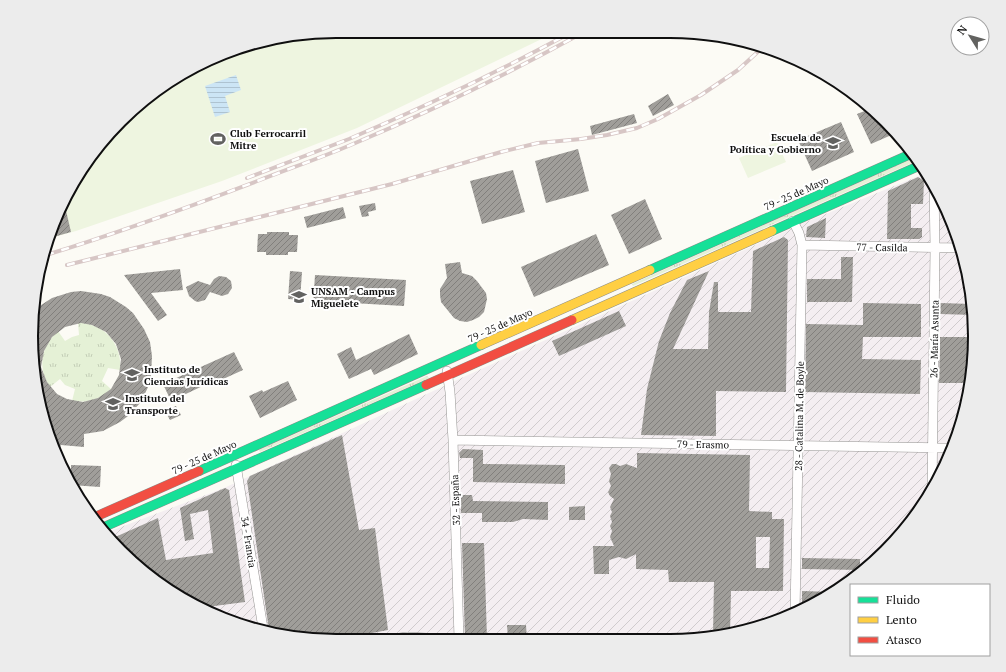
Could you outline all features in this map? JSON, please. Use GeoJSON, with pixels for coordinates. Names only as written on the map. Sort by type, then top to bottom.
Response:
{"type":"FeatureCollection","features":[{"type":"Feature","properties":{"kind":"main road","name":"79 - 25 de Mayo"},"geometry":{"type":"LineString","coordinates":[[99,515],[907,156]]}},
{"type":"Feature","properties":{"kind":"main road"},"geometry":{"type":"LineString","coordinates":[[107,526],[916,167]]}},
{"type":"Feature","properties":{"kind":"street","name":"26 - María Asunta"},"geometry":{"type":"LineString","coordinates":[[932,477],[934,199]]}},
{"type":"Feature","properties":{"kind":"street","name":"28 - Catalina M. de Boyle"},"geometry":{"type":"LineString","coordinates":[[793,221],[799,233],[802,245],[795,606]]}},
{"type":"Feature","properties":{"kind":"street","name":"77 - Casilda"},"geometry":{"type":"LineString","coordinates":[[802,245],[955,248]]}},
{"type":"Feature","properties":{"kind":"street","name":"32 - España"},"geometry":{"type":"LineString","coordinates":[[446,361],[450,392],[453,440],[459,634]]}},
{"type":"Feature","properties":{"kind":"street","name":"79 - Erasmo"},"geometry":{"type":"LineString","coordinates":[[453,440],[946,448]]}},
{"type":"Feature","properties":{"kind":"street","name":"34 - Francia"},"geometry":{"type":"LineString","coordinates":[[234,456],[262,625]]}},
{"type":"Feature","properties":{"kind":"shaded area"},"geometry":{"type":"Polygon","coordinates":[[[921,175],[945,222],[958,259],[967,317],[967,355],[962,394],[952,432],[937,468],[918,502],[881,547],[866,560],[836,584],[784,611],[747,624],[728,628],[670,634],[336,634],[297,631],[259,624],[240,618],[187,594],[170,584],[140,560],[125,547],[111,531],[224,488],[457,380],[806,222],[921,175]]]}},
{"type":"Feature","properties":{"kind":"green space","name":"Club Ferrocarril Mitre"},"geometry":{"type":"Polygon","coordinates":[[[544,38],[357,128],[222,181],[76,231],[55,237],[78,187],[88,170],[112,140],[125,125],[170,88],[222,61],[259,48],[317,39],[544,38]]]}},
{"type":"Feature","properties":{"kind":"green space"},"geometry":{"type":"Polygon","coordinates":[[[777,142],[786,162],[748,178],[739,158],[777,142]]]}},
{"type":"Feature","properties":{"kind":"green space"},"geometry":{"type":"Polygon","coordinates":[[[910,160],[912,163],[633,286],[632,284],[910,160]]]}},
{"type":"Feature","properties":{"kind":"green space"},"geometry":{"type":"Polygon","coordinates":[[[78,323],[96,326],[104,331],[115,344],[120,361],[120,370],[108,368],[102,381],[111,389],[98,398],[83,402],[72,401],[75,389],[65,385],[60,379],[50,387],[43,372],[42,365],[45,350],[52,337],[58,331],[65,341],[79,335],[78,323]]]}},
{"type":"Feature","properties":{"kind":"green space"},"geometry":{"type":"Polygon","coordinates":[[[427,376],[429,378],[260,452],[259,450],[427,376]]]}},
{"type":"Feature","properties":{"kind":"water"},"geometry":{"type":"Polygon","coordinates":[[[236,75],[241,90],[225,96],[230,112],[215,117],[205,86],[236,75]]]}},
{"type":"Feature","properties":{"kind":"building"},"geometry":{"type":"Polygon","coordinates":[[[668,94],[674,105],[653,116],[648,106],[668,94]]]}},
{"type":"Feature","properties":{"kind":"building"},"geometry":{"type":"Polygon","coordinates":[[[865,111],[881,125],[890,136],[871,144],[857,114],[865,111]]]}},
{"type":"Feature","properties":{"kind":"building"},"geometry":{"type":"Polygon","coordinates":[[[634,114],[637,123],[592,135],[590,126],[634,114]]]}},
{"type":"Feature","properties":{"kind":"building"},"geometry":{"type":"Polygon","coordinates":[[[841,122],[854,152],[812,171],[798,140],[841,122]]]}},
{"type":"Feature","properties":{"kind":"building"},"geometry":{"type":"Polygon","coordinates":[[[578,149],[589,191],[546,203],[535,161],[578,149]]]}},
{"type":"Feature","properties":{"kind":"building"},"geometry":{"type":"Polygon","coordinates":[[[513,170],[525,212],[482,224],[470,181],[513,170]]]}},
{"type":"Feature","properties":{"kind":"building"},"geometry":{"type":"Polygon","coordinates":[[[918,177],[924,181],[923,204],[911,204],[911,228],[922,228],[922,237],[919,239],[887,239],[888,191],[918,177]]]}},
{"type":"Feature","properties":{"kind":"building"},"geometry":{"type":"Polygon","coordinates":[[[645,199],[662,239],[629,254],[611,215],[645,199]]]}},
{"type":"Feature","properties":{"kind":"building"},"geometry":{"type":"Polygon","coordinates":[[[375,203],[376,210],[368,212],[369,216],[362,217],[359,206],[375,203]]]}},
{"type":"Feature","properties":{"kind":"building"},"geometry":{"type":"Polygon","coordinates":[[[343,207],[346,218],[307,228],[304,217],[343,207]]]}},
{"type":"Feature","properties":{"kind":"building"},"geometry":{"type":"Polygon","coordinates":[[[66,211],[71,232],[55,236],[66,211]]]}},
{"type":"Feature","properties":{"kind":"building"},"geometry":{"type":"Polygon","coordinates":[[[826,218],[825,238],[806,237],[807,227],[826,218]]]}},
{"type":"Feature","properties":{"kind":"building"},"geometry":{"type":"Polygon","coordinates":[[[267,232],[289,232],[289,235],[298,235],[297,252],[288,252],[288,255],[266,255],[266,252],[257,252],[258,234],[267,234],[267,232]]]}},
{"type":"Feature","properties":{"kind":"building"},"geometry":{"type":"Polygon","coordinates":[[[596,234],[609,265],[534,297],[521,267],[596,234]]]}},
{"type":"Feature","properties":{"kind":"building"},"geometry":{"type":"Polygon","coordinates":[[[784,237],[788,240],[786,392],[716,391],[716,436],[641,435],[647,389],[659,341],[670,313],[687,280],[709,271],[673,349],[708,349],[709,312],[714,282],[718,282],[718,312],[751,312],[753,251],[784,237]]]}},
{"type":"Feature","properties":{"kind":"building"},"geometry":{"type":"Polygon","coordinates":[[[841,257],[853,257],[852,302],[807,302],[807,279],[841,279],[841,257]]]}},
{"type":"Feature","properties":{"kind":"building"},"geometry":{"type":"Polygon","coordinates":[[[460,262],[462,273],[472,276],[477,281],[486,293],[487,299],[484,312],[479,317],[467,322],[454,318],[441,302],[440,295],[440,289],[447,278],[445,264],[460,262]]]}},
{"type":"Feature","properties":{"kind":"building"},"geometry":{"type":"Polygon","coordinates":[[[180,269],[183,290],[151,293],[167,315],[158,321],[124,275],[180,269]]]}},
{"type":"Feature","properties":{"kind":"building"},"geometry":{"type":"Polygon","coordinates":[[[290,271],[302,272],[300,300],[288,299],[290,271]]]}},
{"type":"Feature","properties":{"kind":"building"},"geometry":{"type":"Polygon","coordinates":[[[315,275],[406,280],[404,306],[335,302],[335,307],[313,305],[315,275]]]}},
{"type":"Feature","properties":{"kind":"building"},"geometry":{"type":"Polygon","coordinates":[[[219,276],[226,277],[231,281],[232,288],[228,294],[222,296],[210,292],[205,300],[198,302],[189,296],[186,287],[198,281],[210,285],[214,279],[219,276]]]}},
{"type":"Feature","properties":{"kind":"building"},"geometry":{"type":"Polygon","coordinates":[[[81,291],[110,297],[133,313],[144,329],[150,342],[152,356],[151,375],[149,385],[141,402],[120,422],[103,431],[84,434],[84,447],[61,445],[60,448],[48,413],[41,375],[38,336],[40,306],[52,298],[71,292],[81,291]],[[81,323],[65,327],[52,337],[44,351],[41,367],[47,382],[57,394],[67,399],[83,402],[98,398],[111,389],[119,375],[121,359],[116,344],[106,332],[92,325],[81,323]]]}},
{"type":"Feature","properties":{"kind":"building"},"geometry":{"type":"Polygon","coordinates":[[[863,303],[921,304],[921,337],[863,337],[862,359],[921,360],[920,394],[805,392],[806,324],[863,325],[863,303]]]}},
{"type":"Feature","properties":{"kind":"building"},"geometry":{"type":"Polygon","coordinates":[[[940,303],[966,304],[967,315],[940,314],[940,303]]]}},
{"type":"Feature","properties":{"kind":"building"},"geometry":{"type":"Polygon","coordinates":[[[619,311],[626,326],[559,356],[552,341],[619,311]]]}},
{"type":"Feature","properties":{"kind":"building"},"geometry":{"type":"Polygon","coordinates":[[[409,334],[418,354],[374,375],[371,369],[349,379],[337,354],[351,347],[356,360],[409,334]]]}},
{"type":"Feature","properties":{"kind":"building"},"geometry":{"type":"Polygon","coordinates":[[[940,337],[968,337],[964,383],[939,383],[940,337]]]}},
{"type":"Feature","properties":{"kind":"building"},"geometry":{"type":"Polygon","coordinates":[[[234,352],[243,370],[210,385],[209,383],[171,401],[163,384],[234,352]]]}},
{"type":"Feature","properties":{"kind":"building"},"geometry":{"type":"Polygon","coordinates":[[[288,381],[297,400],[260,418],[249,396],[262,390],[263,392],[288,381]]]}},
{"type":"Feature","properties":{"kind":"building"},"geometry":{"type":"Polygon","coordinates":[[[176,406],[181,415],[170,420],[165,411],[176,406]]]}},
{"type":"Feature","properties":{"kind":"building"},"geometry":{"type":"Polygon","coordinates":[[[342,435],[359,530],[375,528],[388,630],[367,634],[336,634],[297,631],[268,626],[247,481],[250,476],[342,435]]]}},
{"type":"Feature","properties":{"kind":"building"},"geometry":{"type":"Polygon","coordinates":[[[463,449],[483,450],[483,464],[565,465],[565,484],[473,482],[473,458],[460,458],[459,453],[463,449]]]}},
{"type":"Feature","properties":{"kind":"building"},"geometry":{"type":"Polygon","coordinates":[[[637,453],[750,455],[749,511],[772,512],[772,519],[784,519],[783,591],[731,591],[730,628],[713,630],[714,582],[669,582],[668,570],[636,569],[636,554],[626,559],[619,557],[609,560],[609,574],[594,574],[593,546],[614,546],[610,537],[612,531],[610,526],[612,522],[610,516],[612,512],[610,507],[614,499],[608,492],[611,486],[609,481],[611,474],[609,468],[612,464],[620,466],[626,464],[637,468],[637,453]],[[756,537],[756,568],[769,568],[770,537],[756,537]]]}},
{"type":"Feature","properties":{"kind":"building"},"geometry":{"type":"Polygon","coordinates":[[[71,465],[101,466],[100,487],[78,486],[71,472],[71,465]]]}},
{"type":"Feature","properties":{"kind":"building"},"geometry":{"type":"Polygon","coordinates":[[[225,488],[229,490],[245,602],[212,606],[204,603],[170,584],[125,547],[116,537],[158,518],[166,560],[213,553],[208,510],[190,514],[194,539],[185,541],[180,508],[225,488]]]}},
{"type":"Feature","properties":{"kind":"building"},"geometry":{"type":"Polygon","coordinates":[[[461,495],[472,495],[473,501],[548,502],[548,520],[523,519],[513,522],[482,522],[482,513],[461,513],[461,495]]]}},
{"type":"Feature","properties":{"kind":"building"},"geometry":{"type":"Polygon","coordinates":[[[585,506],[585,520],[569,520],[569,507],[585,506]]]}},
{"type":"Feature","properties":{"kind":"building"},"geometry":{"type":"Polygon","coordinates":[[[462,543],[484,543],[487,634],[465,634],[462,543]]]}},
{"type":"Feature","properties":{"kind":"building"},"geometry":{"type":"Polygon","coordinates":[[[802,558],[860,559],[860,565],[854,570],[802,569],[802,558]]]}},
{"type":"Feature","properties":{"kind":"building"},"geometry":{"type":"Polygon","coordinates":[[[802,591],[823,592],[819,594],[802,603],[802,591]]]}},
{"type":"Feature","properties":{"kind":"building"},"geometry":{"type":"Polygon","coordinates":[[[507,625],[526,625],[527,634],[508,634],[507,625]]]}},
{"type":"Feature","properties":{"kind":"railway"},"geometry":{"type":"LineString","coordinates":[[247,178],[349,139],[461,89],[560,38]]}},
{"type":"Feature","properties":{"kind":"railway"},"geometry":{"type":"LineString","coordinates":[[50,254],[180,210],[342,149],[469,92],[573,38]]}},
{"type":"Feature","properties":{"kind":"railway"},"geometry":{"type":"LineString","coordinates":[[67,265],[392,184],[501,152],[538,143],[581,139],[637,128],[658,119],[701,95],[738,70],[758,52]]}},
{"type":"Feature","properties":{"kind":"traffic: fast"},"geometry":{"type":"LineString","coordinates":[[650,270],[907,156]]}},
{"type":"Feature","properties":{"kind":"traffic: fast"},"geometry":{"type":"LineString","coordinates":[[772,231],[916,167]]}},
{"type":"Feature","properties":{"kind":"traffic: fast"},"geometry":{"type":"LineString","coordinates":[[199,471],[481,345]]}},
{"type":"Feature","properties":{"kind":"traffic: fast"},"geometry":{"type":"LineString","coordinates":[[107,526],[426,385]]}},
{"type":"Feature","properties":{"kind":"traffic: slow"},"geometry":{"type":"LineString","coordinates":[[572,320],[772,231]]}},
{"type":"Feature","properties":{"kind":"traffic: slow"},"geometry":{"type":"LineString","coordinates":[[481,345],[650,270]]}},
{"type":"Feature","properties":{"kind":"traffic: jam"},"geometry":{"type":"LineString","coordinates":[[426,385],[572,320]]}},
{"type":"Feature","properties":{"kind":"traffic: jam"},"geometry":{"type":"LineString","coordinates":[[99,515],[199,471]]}},
{"type":"Feature","properties":{"kind":"place","name":"Club Ferrocarril Mitre"},"geometry":{"type":"Point","coordinates":[218,139]}},
{"type":"Feature","properties":{"kind":"place","name":"Escuela de Política y Gobierno"},"geometry":{"type":"Point","coordinates":[833,143]}},
{"type":"Feature","properties":{"kind":"place","name":"UNSAM - Campus Miguelete"},"geometry":{"type":"Point","coordinates":[299,297]}},
{"type":"Feature","properties":{"kind":"place","name":"Instituto de Ciencias Jurídicas"},"geometry":{"type":"Point","coordinates":[132,375]}},
{"type":"Feature","properties":{"kind":"place","name":"Instituto del Transporte"},"geometry":{"type":"Point","coordinates":[113,404]}}]}
